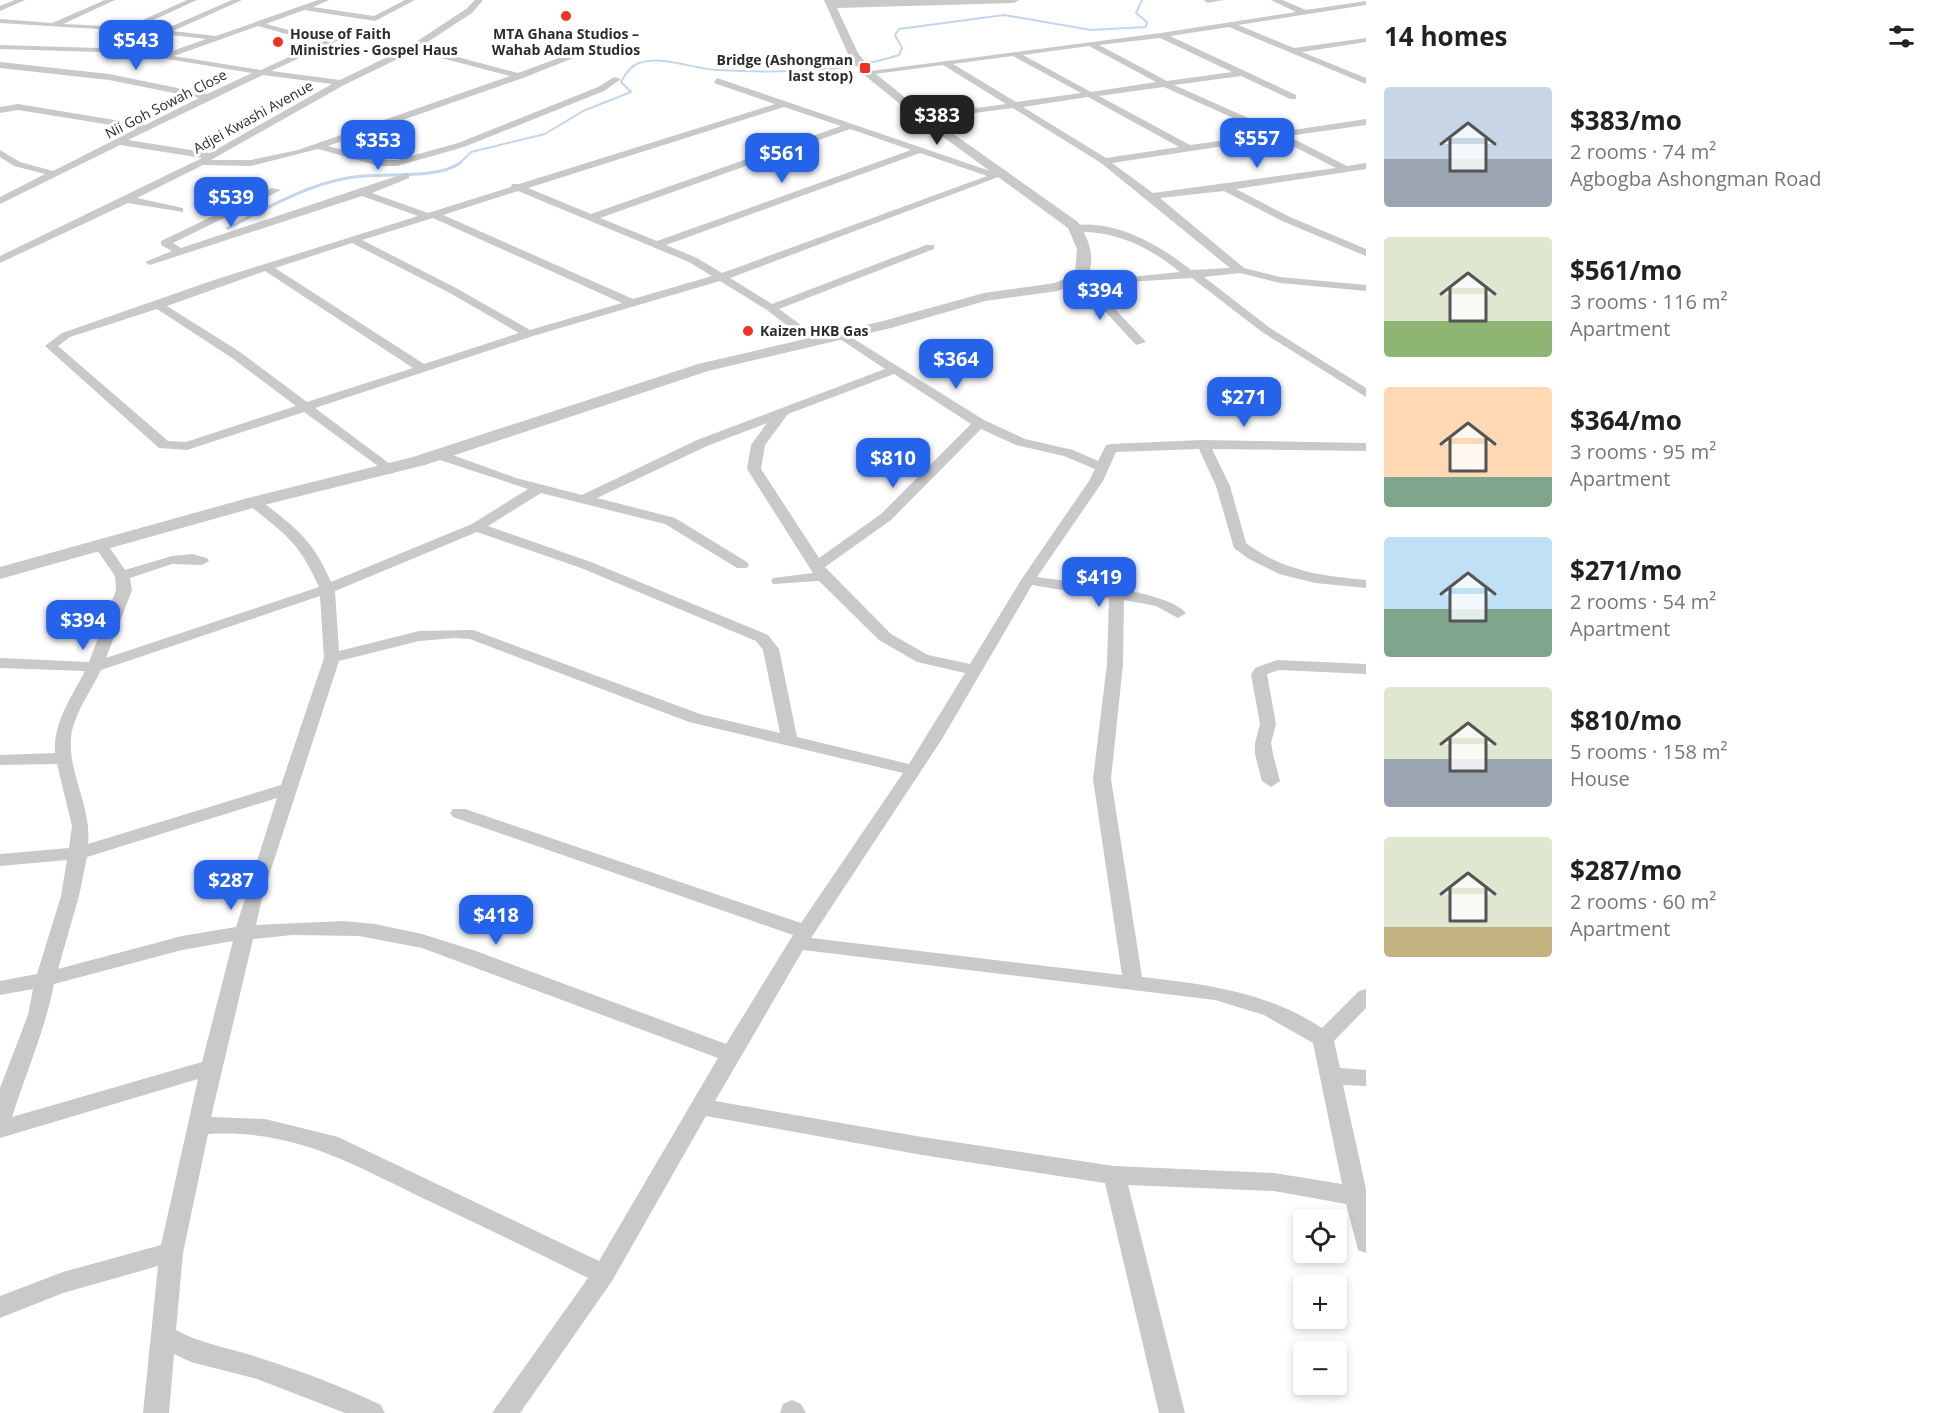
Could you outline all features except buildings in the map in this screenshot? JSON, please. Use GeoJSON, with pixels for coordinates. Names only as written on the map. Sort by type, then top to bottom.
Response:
{"type":"FeatureCollection","features":[{"type":"Feature","properties":{"kind":"street"},"geometry":{"type":"LineString","coordinates":[[0,9],[21,0]]}},
{"type":"Feature","properties":{"kind":"street"},"geometry":{"type":"LineString","coordinates":[[52,26],[111,0]]}},
{"type":"Feature","properties":{"kind":"street"},"geometry":{"type":"LineString","coordinates":[[127,29],[193,0]]}},
{"type":"Feature","properties":{"kind":"street"},"geometry":{"type":"LineString","coordinates":[[165,32],[238,0]]}},
{"type":"Feature","properties":{"kind":"street"},"geometry":{"type":"LineString","coordinates":[[167,56],[325,0]]}},
{"type":"Feature","properties":{"kind":"street"},"geometry":{"type":"LineString","coordinates":[[306,8],[375,19],[411,0]]}},
{"type":"Feature","properties":{"kind":"street","name":"Adjei Kwashi Avenue"},"geometry":{"type":"LineString","coordinates":[[0,260],[200,162],[340,83],[413,48],[469,10],[478,0]]}},
{"type":"Feature","properties":{"kind":"street"},"geometry":{"type":"LineString","coordinates":[[1014,0],[830,2],[853,54],[867,72],[998,174],[1075,228],[1083,249],[1083,277],[1095,294],[1140,342]]}},
{"type":"Feature","properties":{"kind":"street"},"geometry":{"type":"LineString","coordinates":[[1207,1],[1220,0]]}},
{"type":"Feature","properties":{"kind":"street"},"geometry":{"type":"LineString","coordinates":[[1275,0],[1308,13]]}},
{"type":"Feature","properties":{"kind":"street"},"geometry":{"type":"LineString","coordinates":[[867,72],[1089,44],[1366,3]]}},
{"type":"Feature","properties":{"kind":"street"},"geometry":{"type":"LineString","coordinates":[[0,21],[165,32],[214,38]]}},
{"type":"Feature","properties":{"kind":"street"},"geometry":{"type":"LineString","coordinates":[[257,23],[325,42]]}},
{"type":"Feature","properties":{"kind":"street"},"geometry":{"type":"LineString","coordinates":[[1228,24],[1366,81]]}},
{"type":"Feature","properties":{"kind":"street","name":"Nii Goh Sowah Close"},"geometry":{"type":"LineString","coordinates":[[0,201],[208,97],[345,34]]}},
{"type":"Feature","properties":{"kind":"street"},"geometry":{"type":"LineString","coordinates":[[1161,34],[1293,97]]}},
{"type":"Feature","properties":{"kind":"street"},"geometry":{"type":"LineString","coordinates":[[1295,50],[1366,40]]}},
{"type":"Feature","properties":{"kind":"street"},"geometry":{"type":"LineString","coordinates":[[1089,44],[1190,97],[1278,135],[1346,169]]}},
{"type":"Feature","properties":{"kind":"street"},"geometry":{"type":"LineString","coordinates":[[0,46],[108,50],[167,56],[340,83]]}},
{"type":"Feature","properties":{"kind":"street"},"geometry":{"type":"LineString","coordinates":[[200,162],[223,166],[249,164],[317,146],[597,47]]}},
{"type":"Feature","properties":{"kind":"street"},"geometry":{"type":"LineString","coordinates":[[413,48],[520,76]]}},
{"type":"Feature","properties":{"kind":"street"},"geometry":{"type":"LineString","coordinates":[[89,58],[108,50]]}},
{"type":"Feature","properties":{"kind":"street"},"geometry":{"type":"LineString","coordinates":[[1015,54],[1190,149]]}},
{"type":"Feature","properties":{"kind":"street"},"geometry":{"type":"LineString","coordinates":[[61,71],[80,63]]}},
{"type":"Feature","properties":{"kind":"street"},"geometry":{"type":"LineString","coordinates":[[946,63],[1104,161],[1151,196],[1240,270]]}},
{"type":"Feature","properties":{"kind":"street"},"geometry":{"type":"LineString","coordinates":[[0,65],[61,71],[208,97]]}},
{"type":"Feature","properties":{"kind":"street"},"geometry":{"type":"LineString","coordinates":[[924,118],[1241,74]]}},
{"type":"Feature","properties":{"kind":"street"},"geometry":{"type":"LineString","coordinates":[[317,146],[364,160],[397,163],[461,145],[601,89],[617,79]]}},
{"type":"Feature","properties":{"kind":"street"},"geometry":{"type":"LineString","coordinates":[[717,81],[918,150],[998,174]]}},
{"type":"Feature","properties":{"kind":"street"},"geometry":{"type":"LineString","coordinates":[[784,104],[515,186],[267,267],[158,306],[66,335],[51,346],[164,445],[187,446],[529,334],[722,278],[998,174]]}},
{"type":"Feature","properties":{"kind":"street"},"geometry":{"type":"LineString","coordinates":[[0,110],[18,107],[145,128]]}},
{"type":"Feature","properties":{"kind":"street"},"geometry":{"type":"LineString","coordinates":[[1104,161],[1366,122]]}},
{"type":"Feature","properties":{"kind":"street"},"geometry":{"type":"LineString","coordinates":[[592,217],[851,126]]}},
{"type":"Feature","properties":{"kind":"street"},"geometry":{"type":"LineString","coordinates":[[120,142],[210,156]]}},
{"type":"Feature","properties":{"kind":"street"},"geometry":{"type":"LineString","coordinates":[[656,245],[918,150]]}},
{"type":"Feature","properties":{"kind":"street"},"geometry":{"type":"LineString","coordinates":[[0,153],[16,164],[55,174]]}},
{"type":"Feature","properties":{"kind":"street"},"geometry":{"type":"LineString","coordinates":[[1151,196],[1227,188],[1366,166]]}},
{"type":"Feature","properties":{"kind":"street"},"geometry":{"type":"LineString","coordinates":[[150,262],[175,249],[361,194],[406,176]]}},
{"type":"Feature","properties":{"kind":"street"},"geometry":{"type":"LineString","coordinates":[[515,186],[693,260],[771,308],[815,341]]}},
{"type":"Feature","properties":{"kind":"street"},"geometry":{"type":"LineString","coordinates":[[1227,188],[1286,219],[1366,253]]}},
{"type":"Feature","properties":{"kind":"street"},"geometry":{"type":"LineString","coordinates":[[175,249],[165,243],[276,190]]}},
{"type":"Feature","properties":{"kind":"street"},"geometry":{"type":"LineString","coordinates":[[361,194],[379,197],[430,215],[632,303]]}},
{"type":"Feature","properties":{"kind":"street"},"geometry":{"type":"LineString","coordinates":[[126,199],[179,210]]}},
{"type":"Feature","properties":{"kind":"street"},"geometry":{"type":"LineString","coordinates":[[1075,228],[1100,228],[1144,244],[1191,274],[1266,330],[1366,393]]}},
{"type":"Feature","properties":{"kind":"street"},"geometry":{"type":"LineString","coordinates":[[353,240],[452,290],[529,334]]}},
{"type":"Feature","properties":{"kind":"street"},"geometry":{"type":"LineString","coordinates":[[771,308],[930,247]]}},
{"type":"Feature","properties":{"kind":"street"},"geometry":{"type":"LineString","coordinates":[[267,267],[423,369]]}},
{"type":"Feature","properties":{"kind":"street"},"geometry":{"type":"LineString","coordinates":[[0,573],[254,502],[389,470],[664,378],[984,297],[1058,286],[1083,277],[1119,281],[1240,270],[1280,280],[1366,288]]}},
{"type":"Feature","properties":{"kind":"street"},"geometry":{"type":"LineString","coordinates":[[158,306],[236,355],[389,470]]}},
{"type":"Feature","properties":{"kind":"street"},"geometry":{"type":"LineString","coordinates":[[840,335],[979,423],[1021,442],[1068,453],[1104,468]]}},
{"type":"Feature","properties":{"kind":"street"},"geometry":{"type":"LineString","coordinates":[[582,500],[702,443],[893,370]]}},
{"type":"Feature","properties":{"kind":"street"},"geometry":{"type":"LineString","coordinates":[[783,413],[760,438],[753,455],[754,469],[819,571],[885,637],[923,659],[974,670]]}},
{"type":"Feature","properties":{"kind":"street"},"geometry":{"type":"LineString","coordinates":[[778,581],[819,571],[886,517],[979,423]]}},
{"type":"Feature","properties":{"kind":"street"},"geometry":{"type":"LineString","coordinates":[[1068,453],[1111,448],[1202,444],[1366,447]]}},
{"type":"Feature","properties":{"kind":"street"},"geometry":{"type":"LineString","coordinates":[[1202,444],[1213,461],[1223,486],[1239,545],[1270,567],[1289,574],[1319,581],[1366,584]]}},
{"type":"Feature","properties":{"kind":"street"},"geometry":{"type":"LineString","coordinates":[[505,1413],[604,1274],[702,1107],[730,1054],[801,937],[959,700],[974,670],[1028,580],[1104,468],[1111,448]]}},
{"type":"Feature","properties":{"kind":"street"},"geometry":{"type":"LineString","coordinates":[[439,455],[538,489],[670,521],[742,565]]}},
{"type":"Feature","properties":{"kind":"street"},"geometry":{"type":"LineString","coordinates":[[0,663],[95,667],[327,589],[477,527],[538,489]]}},
{"type":"Feature","properties":{"kind":"street"},"geometry":{"type":"LineString","coordinates":[[156,1413],[165,1337],[171,1253],[211,1066],[245,932],[287,789],[332,658],[327,589],[314,559],[300,539],[254,502]]}},
{"type":"Feature","properties":{"kind":"street"},"geometry":{"type":"LineString","coordinates":[[477,527],[595,569],[762,638],[771,649],[790,742]]}},
{"type":"Feature","properties":{"kind":"street"},"geometry":{"type":"LineString","coordinates":[[0,1120],[21,1056],[38,1015],[45,980],[70,896],[78,853],[81,825],[64,758],[63,737],[67,722],[95,667],[124,590],[122,576],[100,544]]}},
{"type":"Feature","properties":{"kind":"street"},"geometry":{"type":"LineString","coordinates":[[122,576],[177,559],[192,558],[202,561]]}},
{"type":"Feature","properties":{"kind":"street"},"geometry":{"type":"LineString","coordinates":[[1028,580],[1161,603],[1179,613]]}},
{"type":"Feature","properties":{"kind":"street"},"geometry":{"type":"LineString","coordinates":[[1117,594],[1115,664],[1102,779],[1133,982]]}},
{"type":"Feature","properties":{"kind":"street"},"geometry":{"type":"LineString","coordinates":[[332,658],[410,637],[462,633],[499,644],[635,698],[695,718],[913,770]]}},
{"type":"Feature","properties":{"kind":"street"},"geometry":{"type":"LineString","coordinates":[[1271,781],[1264,754],[1268,724],[1259,675],[1261,671],[1277,665],[1366,669]]}},
{"type":"Feature","properties":{"kind":"street"},"geometry":{"type":"LineString","coordinates":[[0,759],[64,758]]}},
{"type":"Feature","properties":{"kind":"street"},"geometry":{"type":"LineString","coordinates":[[0,860],[78,853],[287,789]]}},
{"type":"Feature","properties":{"kind":"street"},"geometry":{"type":"LineString","coordinates":[[459,813],[801,937],[1215,993],[1248,1000],[1287,1015],[1323,1039],[1333,1076],[1366,1243]]}},
{"type":"Feature","properties":{"kind":"street"},"geometry":{"type":"LineString","coordinates":[[0,988],[45,980],[205,938],[245,932],[345,928],[401,936],[490,964],[730,1054]]}},
{"type":"Feature","properties":{"kind":"street"},"geometry":{"type":"LineString","coordinates":[[1323,1039],[1366,996]]}},
{"type":"Feature","properties":{"kind":"street"},"geometry":{"type":"LineString","coordinates":[[0,1129],[211,1066]]}},
{"type":"Feature","properties":{"kind":"street"},"geometry":{"type":"LineString","coordinates":[[1333,1076],[1366,1078]]}},
{"type":"Feature","properties":{"kind":"street"},"geometry":{"type":"LineString","coordinates":[[702,1107],[922,1146],[1114,1175],[1274,1182],[1356,1196]]}},
{"type":"Feature","properties":{"kind":"street"},"geometry":{"type":"LineString","coordinates":[[198,1126],[239,1123],[283,1129],[330,1143],[374,1162],[469,1212],[604,1274]]}},
{"type":"Feature","properties":{"kind":"street"},"geometry":{"type":"LineString","coordinates":[[1114,1175],[1172,1413]]}},
{"type":"Feature","properties":{"kind":"street"},"geometry":{"type":"LineString","coordinates":[[0,1307],[28,1293],[92,1272],[171,1253]]}},
{"type":"Feature","properties":{"kind":"street"},"geometry":{"type":"LineString","coordinates":[[165,1337],[191,1351],[257,1368],[329,1393],[372,1413]]}},
{"type":"Feature","properties":{"kind":"waterway"},"geometry":{"type":"LineString","coordinates":[[460,163],[471,152],[545,134],[583,111],[631,92],[621,82],[628,71],[639,63],[658,61],[707,69],[739,71],[832,68],[899,55],[902,48],[895,35],[899,29],[1004,15],[1091,30],[1146,27],[1147,22],[1136,13],[1142,0]]}},
{"type":"Feature","properties":{"kind":"waterway"},"geometry":{"type":"LineString","coordinates":[[228,228],[286,198],[316,186],[360,176],[436,172],[460,163]]}},
{"type":"Feature","properties":{"kind":"place","name":"MTA Ghana Studios – Wahab Adam Studios"},"geometry":{"type":"Point","coordinates":[566,16]}},
{"type":"Feature","properties":{"kind":"place","name":"House of Faith Ministries - Gospel Haus"},"geometry":{"type":"Point","coordinates":[278,42]}},
{"type":"Feature","properties":{"kind":"place","name":"Bridge (Ashongman last stop)"},"geometry":{"type":"Point","coordinates":[865,68]}},
{"type":"Feature","properties":{"kind":"place","name":"Kaizen HKB Gas"},"geometry":{"type":"Point","coordinates":[748,331]}}]}
